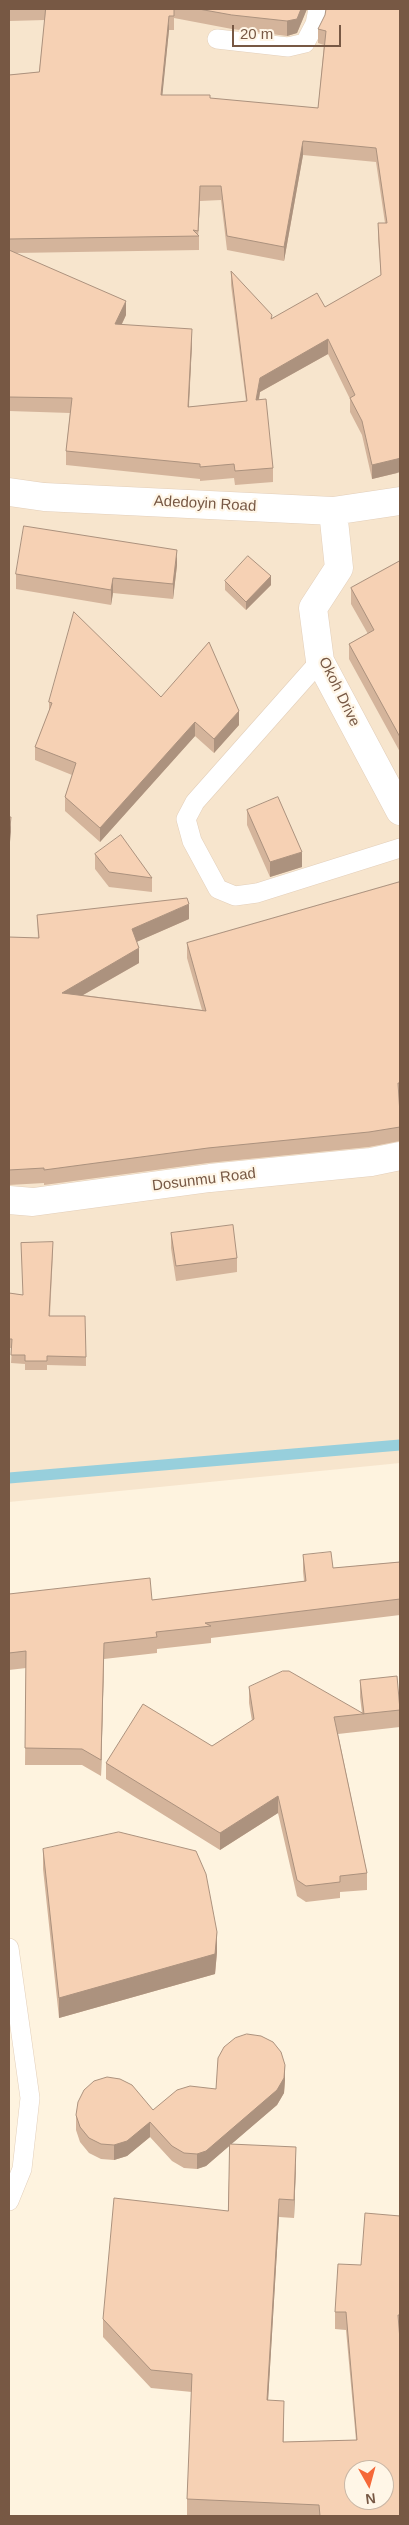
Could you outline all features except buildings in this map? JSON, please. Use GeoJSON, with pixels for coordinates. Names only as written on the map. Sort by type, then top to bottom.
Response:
{"type":"FeatureCollection","features":[{"type":"Feature","properties":{"kind":"street","name":"Adedoyin Road"},"geometry":{"type":"LineString","coordinates":[[9,492],[44,496],[333,511],[400,501]]}},
{"type":"Feature","properties":{"kind":"street","name":"Okoh Drive"},"geometry":{"type":"LineString","coordinates":[[333,511],[339,568],[313,608],[320,660],[400,811]]}},
{"type":"Feature","properties":{"kind":"street","name":"Dosunmu Road"},"geometry":{"type":"LineString","coordinates":[[9,1200],[33,1202],[210,1178],[371,1162],[400,1156]]}},
{"type":"Feature","properties":{"kind":"lane"},"geometry":{"type":"LineString","coordinates":[[218,39],[288,47],[305,43],[315,24],[318,9]]}},
{"type":"Feature","properties":{"kind":"lane"},"geometry":{"type":"LineString","coordinates":[[320,660],[196,802],[186,819],[192,841],[218,889],[235,896],[257,893],[400,848]]}},
{"type":"Feature","properties":{"kind":"lane"},"geometry":{"type":"LineString","coordinates":[[9,1948],[30,2098],[22,2169],[9,2201]]}},
{"type":"Feature","properties":{"kind":"shaded area"},"geometry":{"type":"Polygon","coordinates":[[[9,9],[400,9],[400,1463],[9,1502],[9,9]]]}},
{"type":"Feature","properties":{"kind":"waterway"},"geometry":{"type":"LineString","coordinates":[[9,1478],[400,1445]]}}]}
